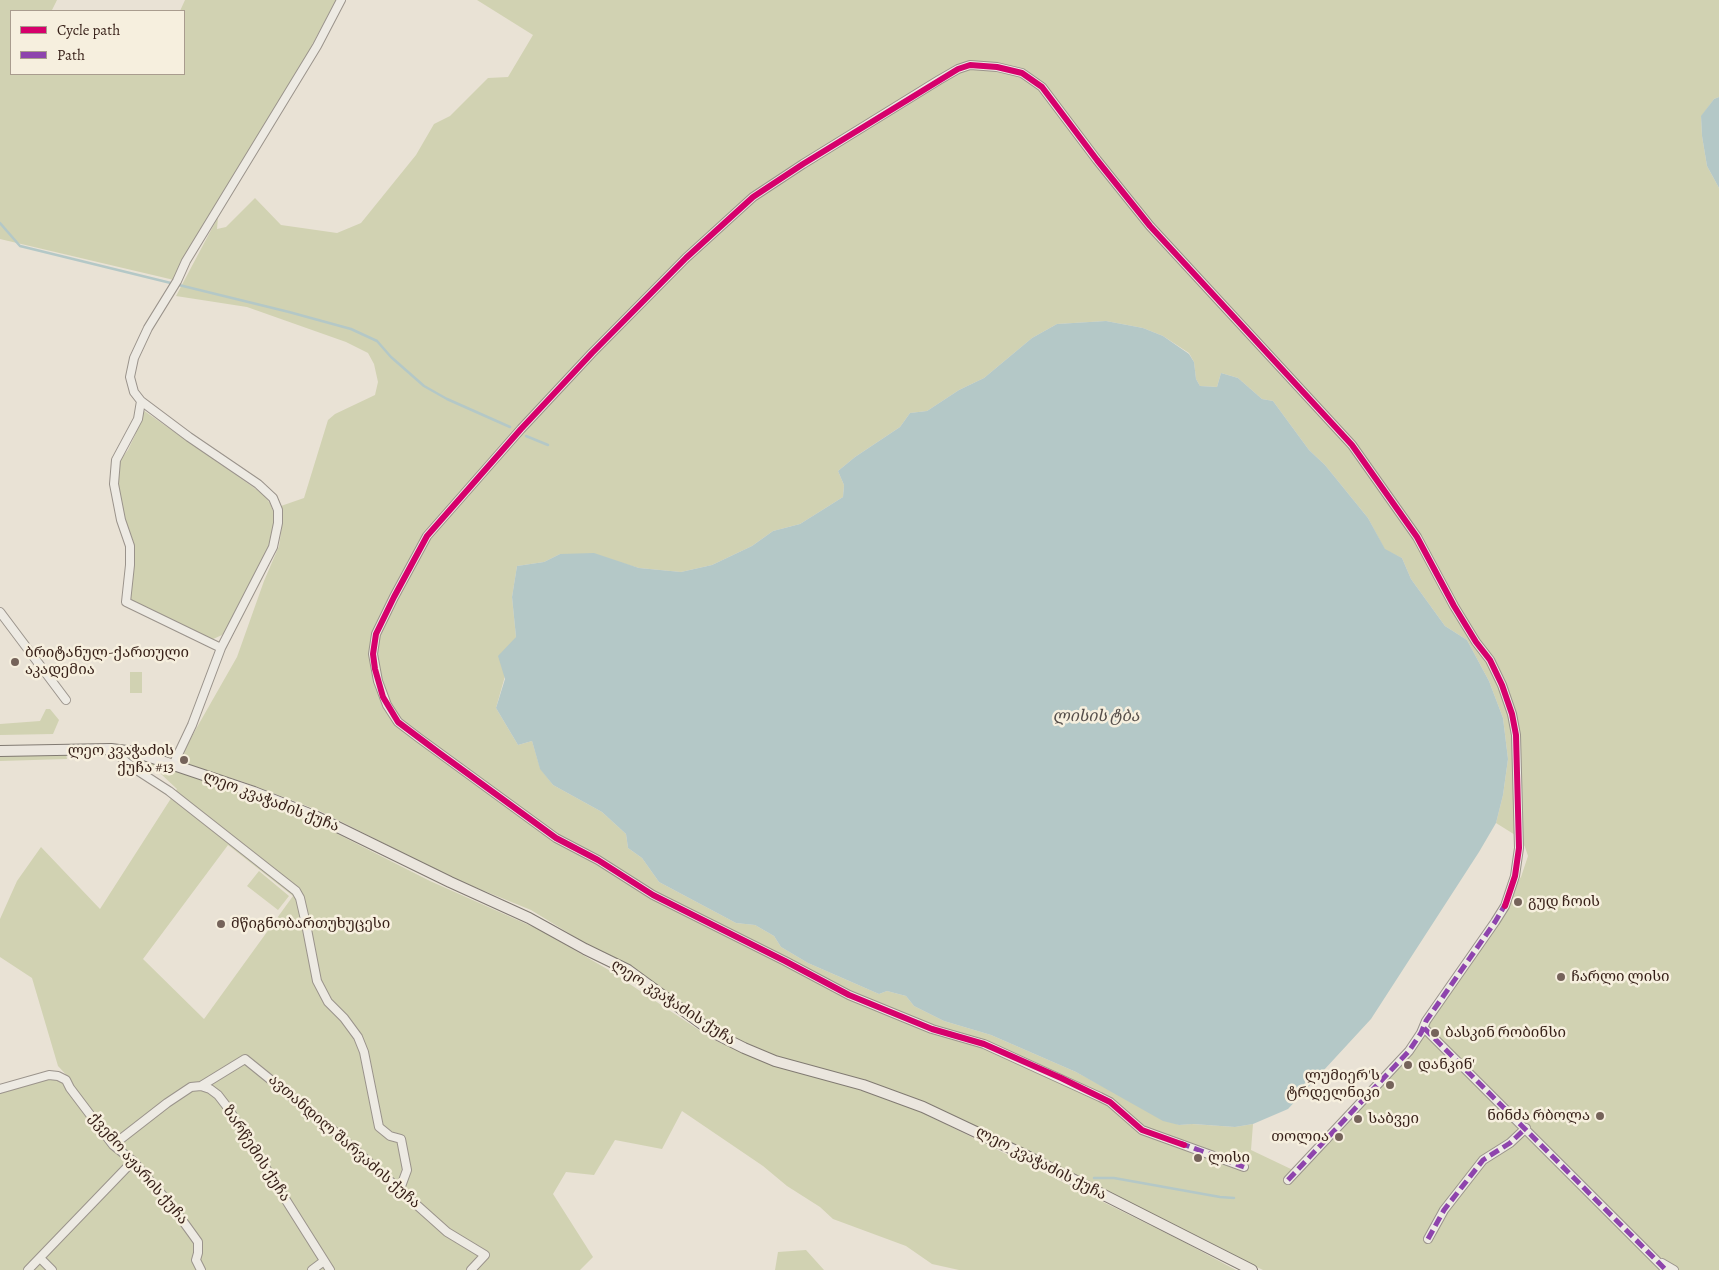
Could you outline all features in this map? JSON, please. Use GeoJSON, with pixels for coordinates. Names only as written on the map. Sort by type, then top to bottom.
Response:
{"type":"FeatureCollection","features":[{"type":"Feature","properties":{"kind":"main road","name":"ლეო კვაჭაძის ქუჩა"},"geometry":{"type":"LineString","coordinates":[[0,751],[111,748],[135,752],[254,792],[317,817],[529,918],[585,950],[628,970],[714,1033],[744,1048],[775,1061],[864,1084],[923,1106],[1036,1160],[1252,1270]]}},
{"type":"Feature","properties":{"kind":"street"},"geometry":{"type":"LineString","coordinates":[[173,765],[192,725],[221,648],[273,547],[278,524],[278,510],[273,498],[258,484],[189,437],[141,401],[134,392],[130,377],[134,358],[148,328],[171,291],[186,261],[317,46],[341,0]]}},
{"type":"Feature","properties":{"kind":"street"},"geometry":{"type":"LineString","coordinates":[[1244,1167],[1142,1130],[1110,1102],[1100,1097],[984,1044],[932,1029],[849,995],[653,895],[544,829],[398,722],[387,705],[375,669],[373,654],[376,634],[427,536],[521,429],[598,346],[686,258],[753,197],[803,164],[958,69],[970,65],[983,65],[1022,73],[1042,87],[1096,160],[1150,226],[1352,445],[1417,537],[1454,606],[1476,642],[1490,660],[1502,685],[1512,714],[1516,735],[1519,848],[1517,867],[1509,897],[1495,922],[1426,1021],[1424,1028],[1403,1059],[1288,1180]]}},
{"type":"Feature","properties":{"kind":"street"},"geometry":{"type":"LineString","coordinates":[[141,401],[138,419],[116,460],[114,484],[121,520],[130,546],[126,602],[221,648]]}},
{"type":"Feature","properties":{"kind":"street"},"geometry":{"type":"LineString","coordinates":[[0,612],[66,700]]}},
{"type":"Feature","properties":{"kind":"street"},"geometry":{"type":"LineString","coordinates":[[111,748],[132,767],[169,791],[296,891],[300,898],[317,980],[328,1002],[344,1018],[358,1037],[364,1052],[379,1127],[390,1136],[401,1139],[407,1170],[400,1189]]}},
{"type":"Feature","properties":{"kind":"street"},"geometry":{"type":"LineString","coordinates":[[1424,1028],[1666,1270]]}},
{"type":"Feature","properties":{"kind":"street","name":"ავთანდილ შარვაძის ქუჩა"},"geometry":{"type":"LineString","coordinates":[[201,1086],[245,1059],[334,1131],[447,1232],[485,1255],[471,1270]]}},
{"type":"Feature","properties":{"kind":"street","name":"ქვემო აჟარის ქუჩა"},"geometry":{"type":"LineString","coordinates":[[0,1088],[49,1075],[58,1076],[66,1080],[113,1145],[133,1161],[172,1206],[198,1242],[196,1260],[201,1270]]}},
{"type":"Feature","properties":{"kind":"street"},"geometry":{"type":"LineString","coordinates":[[113,1145],[167,1103],[191,1087],[201,1086]]}},
{"type":"Feature","properties":{"kind":"street","name":"ზარწემის ქუჩა"},"geometry":{"type":"LineString","coordinates":[[201,1086],[210,1089],[218,1095],[228,1108],[330,1270]]}},
{"type":"Feature","properties":{"kind":"street"},"geometry":{"type":"LineString","coordinates":[[1428,1239],[1444,1210],[1483,1160],[1510,1143],[1526,1128]]}},
{"type":"Feature","properties":{"kind":"street"},"geometry":{"type":"LineString","coordinates":[[28,1270],[133,1161]]}},
{"type":"Feature","properties":{"kind":"street"},"geometry":{"type":"LineString","coordinates":[[40,1258],[52,1270]]}},
{"type":"Feature","properties":{"kind":"street"},"geometry":{"type":"LineString","coordinates":[[312,1270],[324,1261]]}},
{"type":"Feature","properties":{"kind":"street"},"geometry":{"type":"LineString","coordinates":[[1658,1261],[1674,1270]]}},
{"type":"Feature","properties":{"kind":"green space"},"geometry":{"type":"Polygon","coordinates":[[[0,0],[57,0],[52,10],[10,10],[10,75],[185,75],[185,10],[180,10],[185,0],[336,0],[304,60],[174,280],[0,239],[0,0]]]}},
{"type":"Feature","properties":{"kind":"green space"},"geometry":{"type":"Polygon","coordinates":[[[477,0],[1719,0],[1719,97],[1714,99],[1701,117],[1707,166],[1719,188],[1719,1270],[1263,1270],[1031,1152],[907,1096],[745,1046],[716,1030],[588,945],[531,910],[455,879],[320,811],[241,781],[185,763],[184,750],[237,657],[264,581],[279,546],[283,512],[281,506],[304,498],[328,420],[335,414],[375,395],[378,382],[374,364],[368,353],[346,342],[247,307],[176,296],[218,217],[217,229],[226,227],[255,198],[281,225],[337,233],[361,223],[416,155],[434,124],[450,116],[488,78],[508,77],[533,35],[477,0]],[[1106,321],[1057,324],[1032,338],[984,378],[959,390],[927,411],[910,413],[900,427],[855,457],[838,471],[844,485],[843,497],[800,524],[773,531],[752,546],[712,565],[681,572],[639,568],[618,562],[560,554],[544,562],[517,566],[512,597],[516,637],[496,708],[518,745],[532,741],[540,768],[553,785],[602,812],[626,834],[628,848],[642,858],[659,882],[736,923],[755,925],[774,936],[781,947],[808,963],[879,994],[887,991],[906,996],[914,1006],[944,1021],[991,1035],[1076,1072],[1179,1125],[1235,1127],[1253,1124],[1251,1150],[1293,1170],[1404,1053],[1521,877],[1528,856],[1520,838],[1496,823],[1503,795],[1508,759],[1503,718],[1489,681],[1467,640],[1445,626],[1411,579],[1402,558],[1385,550],[1368,518],[1325,465],[1309,450],[1273,401],[1262,399],[1238,378],[1221,373],[1217,387],[1200,386],[1196,379],[1194,362],[1189,353],[1163,336],[1143,328],[1106,321]]]}},
{"type":"Feature","properties":{"kind":"green space"},"geometry":{"type":"Polygon","coordinates":[[[143,410],[263,494],[270,503],[274,514],[271,543],[226,630],[222,635],[211,640],[129,601],[132,585],[134,543],[125,520],[117,481],[120,460],[128,450],[136,433],[143,410]]]}},
{"type":"Feature","properties":{"kind":"green space"},"geometry":{"type":"Polygon","coordinates":[[[130,672],[142,672],[142,693],[130,693],[130,672]]]}},
{"type":"Feature","properties":{"kind":"green space"},"geometry":{"type":"Polygon","coordinates":[[[46,709],[50,709],[59,720],[53,734],[0,735],[0,724],[40,721],[46,709]]]}},
{"type":"Feature","properties":{"kind":"green space"},"geometry":{"type":"Polygon","coordinates":[[[66,754],[67,759],[0,761],[0,756],[66,754]]]}},
{"type":"Feature","properties":{"kind":"green space"},"geometry":{"type":"Polygon","coordinates":[[[146,760],[248,794],[306,818],[430,881],[540,930],[607,969],[714,1040],[757,1058],[883,1097],[921,1112],[1180,1240],[1236,1270],[959,1270],[932,1264],[906,1246],[833,1219],[820,1207],[787,1186],[763,1166],[682,1111],[662,1149],[615,1140],[594,1175],[566,1172],[553,1194],[593,1257],[580,1270],[0,1270],[0,1092],[50,1077],[56,1078],[70,1087],[71,1080],[58,1066],[32,978],[0,957],[0,919],[17,881],[41,847],[100,909],[177,789],[146,760]],[[228,845],[143,959],[204,1019],[293,896],[228,845]]]}},
{"type":"Feature","properties":{"kind":"green space"},"geometry":{"type":"Polygon","coordinates":[[[259,871],[289,896],[278,910],[247,886],[259,871]]]}},
{"type":"Feature","properties":{"kind":"green space"},"geometry":{"type":"Polygon","coordinates":[[[806,1250],[824,1270],[775,1270],[778,1252],[806,1250]]]}},
{"type":"Feature","properties":{"kind":"water"},"geometry":{"type":"Polygon","coordinates":[[[1719,97],[1719,188],[1707,166],[1701,116],[1714,99],[1719,97]]]}},
{"type":"Feature","properties":{"kind":"water","name":"ლისის ტბა"},"geometry":{"type":"Polygon","coordinates":[[[1106,321],[1143,328],[1163,336],[1189,354],[1194,362],[1196,379],[1200,386],[1217,387],[1221,373],[1238,378],[1262,399],[1273,401],[1309,450],[1325,465],[1368,518],[1385,549],[1402,558],[1411,579],[1445,626],[1467,640],[1489,681],[1503,718],[1508,759],[1503,795],[1496,823],[1479,852],[1371,1019],[1288,1109],[1253,1124],[1235,1127],[1179,1125],[1163,1121],[1076,1072],[991,1035],[944,1021],[914,1006],[906,996],[887,991],[879,994],[808,963],[781,947],[774,936],[755,925],[736,923],[659,882],[642,858],[628,848],[626,834],[602,812],[553,785],[540,769],[532,741],[518,745],[496,708],[505,679],[498,656],[516,637],[512,597],[517,566],[544,562],[560,554],[594,553],[639,568],[681,572],[712,565],[752,546],[773,531],[800,524],[843,497],[844,485],[838,471],[855,457],[900,427],[910,413],[927,411],[959,390],[984,378],[1032,338],[1057,324],[1106,321]]]}},
{"type":"Feature","properties":{"kind":"waterway"},"geometry":{"type":"LineString","coordinates":[[0,223],[20,246],[351,329],[377,341],[391,357],[424,386],[447,399],[510,427]]}},
{"type":"Feature","properties":{"kind":"waterway"},"geometry":{"type":"LineString","coordinates":[[526,436],[548,445]]}},
{"type":"Feature","properties":{"kind":"waterway"},"geometry":{"type":"LineString","coordinates":[[1094,1178],[1114,1178],[1234,1198]]}},
{"type":"Feature","properties":{"kind":"marked path"},"geometry":{"type":"LineString","coordinates":[[1288,1180],[1409,1051],[1421,1033],[1426,1021],[1495,922],[1506,903]]}},
{"type":"Feature","properties":{"kind":"marked path"},"geometry":{"type":"LineString","coordinates":[[1424,1028],[1666,1270]]}},
{"type":"Feature","properties":{"kind":"marked path"},"geometry":{"type":"LineString","coordinates":[[1428,1239],[1444,1210],[1483,1160],[1510,1143],[1526,1128]]}},
{"type":"Feature","properties":{"kind":"marked path"},"geometry":{"type":"LineString","coordinates":[[1180,1143],[1244,1167]]}},
{"type":"Feature","properties":{"kind":"cycle path"},"geometry":{"type":"LineString","coordinates":[[1184,1145],[1142,1130],[1110,1102],[1061,1078],[984,1044],[932,1029],[849,995],[653,895],[598,860],[556,838],[438,752],[398,722],[383,697],[373,654],[376,634],[427,536],[521,429],[592,353],[686,258],[753,197],[803,164],[958,69],[970,65],[997,67],[1022,73],[1042,87],[1150,226],[1352,445],[1417,537],[1454,606],[1476,642],[1490,660],[1502,685],[1512,714],[1516,735],[1519,848],[1515,876],[1505,906]]}},
{"type":"Feature","properties":{"kind":"place","name":"ბრიტანულ-ქართული აკადემია"},"geometry":{"type":"Point","coordinates":[15,662]}},
{"type":"Feature","properties":{"kind":"place","name":"ლეო კვაჭაძის ქუჩა #13"},"geometry":{"type":"Point","coordinates":[184,760]}},
{"type":"Feature","properties":{"kind":"place","name":"გუდ ჩოის"},"geometry":{"type":"Point","coordinates":[1518,902]}},
{"type":"Feature","properties":{"kind":"place","name":"მწიგნობართუხუცესი"},"geometry":{"type":"Point","coordinates":[221,924]}},
{"type":"Feature","properties":{"kind":"place","name":"ჩარლი ლისი"},"geometry":{"type":"Point","coordinates":[1561,977]}},
{"type":"Feature","properties":{"kind":"place","name":"ბასკინ რობინსი"},"geometry":{"type":"Point","coordinates":[1435,1033]}},
{"type":"Feature","properties":{"kind":"place","name":"დანკინ'"},"geometry":{"type":"Point","coordinates":[1408,1065]}},
{"type":"Feature","properties":{"kind":"place","name":"ლუმიერ'ს ტრდელნიკი"},"geometry":{"type":"Point","coordinates":[1390,1085]}},
{"type":"Feature","properties":{"kind":"place","name":"ნინძა რბოლა"},"geometry":{"type":"Point","coordinates":[1600,1116]}},
{"type":"Feature","properties":{"kind":"place","name":"საბვეი"},"geometry":{"type":"Point","coordinates":[1358,1119]}},
{"type":"Feature","properties":{"kind":"place","name":"თოლია"},"geometry":{"type":"Point","coordinates":[1339,1137]}},
{"type":"Feature","properties":{"kind":"place","name":"ლისი"},"geometry":{"type":"Point","coordinates":[1198,1158]}}]}
